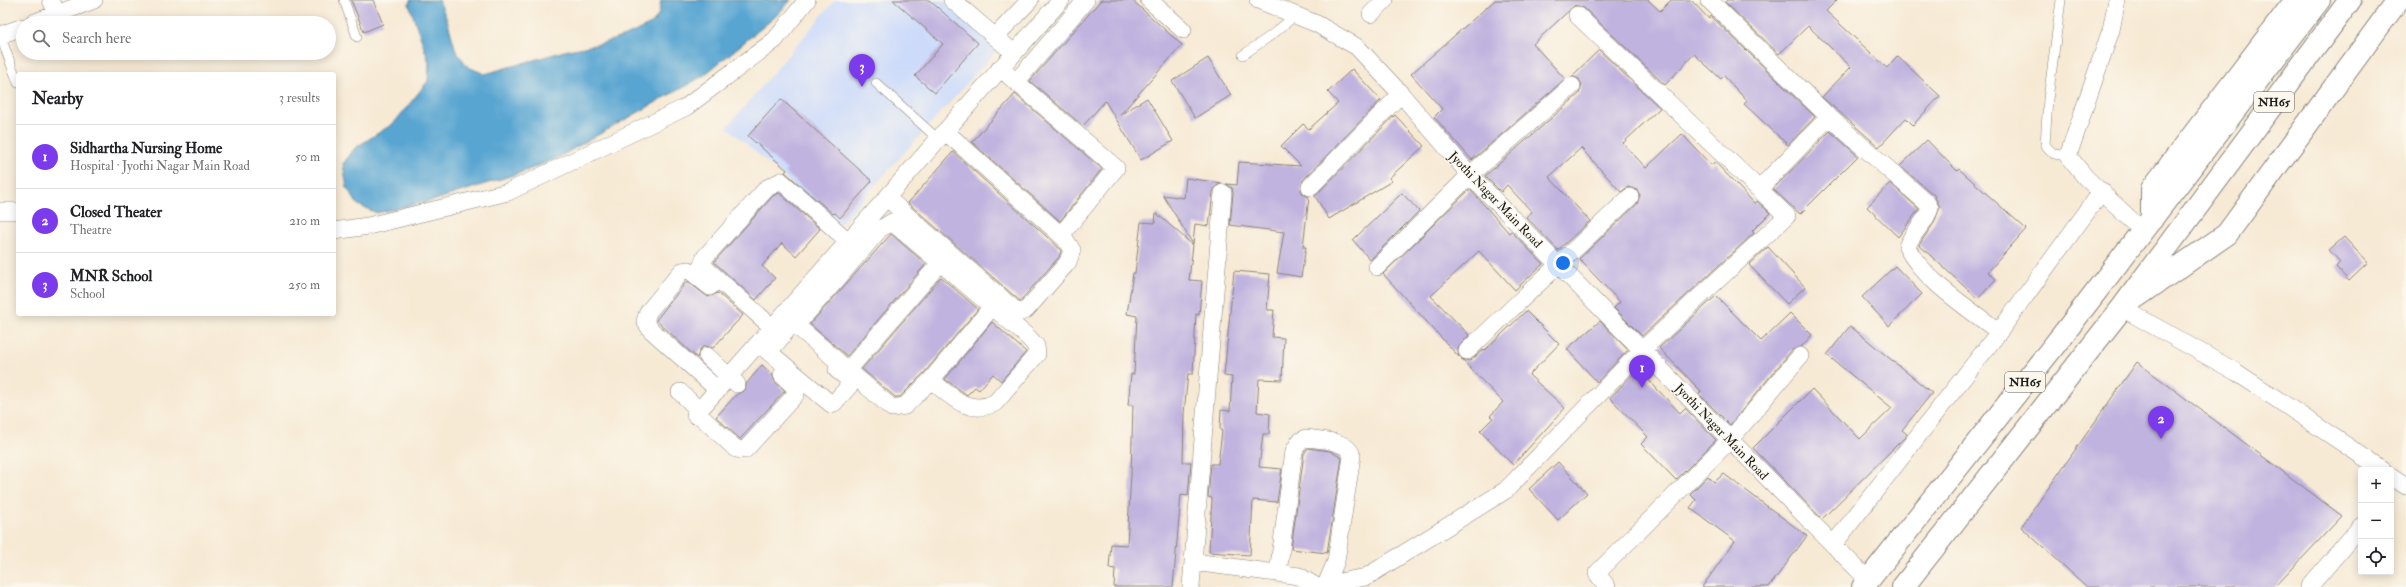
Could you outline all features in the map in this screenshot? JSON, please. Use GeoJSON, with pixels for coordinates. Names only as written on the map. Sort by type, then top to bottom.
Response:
{"type":"FeatureCollection","features":[{"type":"Feature","properties":{"kind":"main road"},"geometry":{"type":"LineString","coordinates":[[2148,225],[2152,189],[2296,0]]}},
{"type":"Feature","properties":{"kind":"main road","name":"NH65"},"geometry":{"type":"LineString","coordinates":[[1866,583],[2148,225],[2320,0]]}},
{"type":"Feature","properties":{"kind":"main road","name":"NH65"},"geometry":{"type":"LineString","coordinates":[[1903,587],[2122,308],[2350,0]]}},
{"type":"Feature","properties":{"kind":"main road"},"geometry":{"type":"LineString","coordinates":[[2122,308],[2227,234],[2398,0]]}},
{"type":"Feature","properties":{"kind":"street"},"geometry":{"type":"LineString","coordinates":[[42,16],[54,7],[94,0]]}},
{"type":"Feature","properties":{"kind":"street"},"geometry":{"type":"LineString","coordinates":[[336,231],[368,226],[508,192],[686,107],[775,40],[807,0]]}},
{"type":"Feature","properties":{"kind":"street"},"geometry":{"type":"LineString","coordinates":[[952,0],[1014,52]]}},
{"type":"Feature","properties":{"kind":"street"},"geometry":{"type":"LineString","coordinates":[[995,37],[1030,0]]}},
{"type":"Feature","properties":{"kind":"street"},"geometry":{"type":"LineString","coordinates":[[699,415],[833,272],[875,224],[888,198],[941,135],[1061,0]]}},
{"type":"Feature","properties":{"kind":"street"},"geometry":{"type":"LineString","coordinates":[[1016,82],[1086,0]]}},
{"type":"Feature","properties":{"kind":"street"},"geometry":{"type":"LineString","coordinates":[[1149,0],[1183,30]]}},
{"type":"Feature","properties":{"kind":"street","name":"Jyothi Nagar Main Road"},"geometry":{"type":"LineString","coordinates":[[1258,0],[1296,15],[1357,46],[1402,94],[1470,175],[1643,349],[1729,441],[1833,545],[1866,583]]}},
{"type":"Feature","properties":{"kind":"street"},"geometry":{"type":"LineString","coordinates":[[1371,14],[1385,0]]}},
{"type":"Feature","properties":{"kind":"street"},"geometry":{"type":"LineString","coordinates":[[1709,0],[1829,117],[1927,203],[1930,208],[1928,216],[1911,236],[1908,247],[1913,260],[1999,332]]}},
{"type":"Feature","properties":{"kind":"street"},"geometry":{"type":"LineString","coordinates":[[2117,0],[2111,30],[2068,156],[2074,166],[2102,191],[2148,225]]}},
{"type":"Feature","properties":{"kind":"street"},"geometry":{"type":"LineString","coordinates":[[1332,587],[1344,581],[1366,577],[1506,490],[1643,349],[1787,216],[1577,15]]}},
{"type":"Feature","properties":{"kind":"street"},"geometry":{"type":"LineString","coordinates":[[0,35],[16,29]]}},
{"type":"Feature","properties":{"kind":"street"},"geometry":{"type":"LineString","coordinates":[[1000,68],[1116,168],[1061,236]]}},
{"type":"Feature","properties":{"kind":"street"},"geometry":{"type":"LineString","coordinates":[[1377,268],[1470,175],[1572,86]]}},
{"type":"Feature","properties":{"kind":"street"},"geometry":{"type":"LineString","coordinates":[[1310,187],[1402,94]]}},
{"type":"Feature","properties":{"kind":"street"},"geometry":{"type":"LineString","coordinates":[[1759,189],[1829,117]]}},
{"type":"Feature","properties":{"kind":"street"},"geometry":{"type":"LineString","coordinates":[[888,198],[1015,310],[1021,312],[1026,310],[1068,262],[1072,250],[1061,236],[941,135]]}},
{"type":"Feature","properties":{"kind":"street"},"geometry":{"type":"LineString","coordinates":[[680,392],[699,415],[736,448],[742,450],[747,448],[794,396],[796,388],[773,336],[702,265],[705,257],[767,188],[782,181],[849,242]]}},
{"type":"Feature","properties":{"kind":"street"},"geometry":{"type":"LineString","coordinates":[[1833,545],[1999,332],[2102,191]]}},
{"type":"Feature","properties":{"kind":"street"},"geometry":{"type":"LineString","coordinates":[[1191,587],[1223,193]]}},
{"type":"Feature","properties":{"kind":"street"},"geometry":{"type":"LineString","coordinates":[[1468,351],[1630,197]]}},
{"type":"Feature","properties":{"kind":"street"},"geometry":{"type":"LineString","coordinates":[[0,211],[16,211]]}},
{"type":"Feature","properties":{"kind":"street"},"geometry":{"type":"LineString","coordinates":[[833,272],[849,242],[875,224],[892,222],[1036,346],[1037,354],[995,403],[988,407],[965,407],[931,380]]}},
{"type":"Feature","properties":{"kind":"street"},"geometry":{"type":"LineString","coordinates":[[848,370],[940,263]]}},
{"type":"Feature","properties":{"kind":"street"},"geometry":{"type":"LineString","coordinates":[[728,384],[651,330],[645,321],[648,312],[685,270],[693,272],[773,336],[848,370],[892,408],[905,406],[931,380],[992,307]]}},
{"type":"Feature","properties":{"kind":"street"},"geometry":{"type":"LineString","coordinates":[[2122,308],[2236,372],[2378,467]]}},
{"type":"Feature","properties":{"kind":"street"},"geometry":{"type":"LineString","coordinates":[[707,356],[728,384]]}},
{"type":"Feature","properties":{"kind":"street"},"geometry":{"type":"LineString","coordinates":[[1607,587],[1597,573],[1729,441],[1800,356]]}},
{"type":"Feature","properties":{"kind":"street"},"geometry":{"type":"LineString","coordinates":[[1278,573],[1294,451],[1300,441],[1306,438],[1346,446],[1351,450],[1352,456],[1336,561],[1325,587]]}},
{"type":"Feature","properties":{"kind":"street"},"geometry":{"type":"LineString","coordinates":[[2313,586],[2358,530]]}},
{"type":"Feature","properties":{"kind":"street"},"geometry":{"type":"LineString","coordinates":[[1194,562],[1278,573],[1297,582],[1317,587]]}},
{"type":"Feature","properties":{"kind":"lane"},"geometry":{"type":"LineString","coordinates":[[344,0],[357,37]]}},
{"type":"Feature","properties":{"kind":"lane"},"geometry":{"type":"LineString","coordinates":[[2062,0],[2048,99],[2046,144],[2054,154],[2068,156]]}},
{"type":"Feature","properties":{"kind":"lane"},"geometry":{"type":"LineString","coordinates":[[1243,55],[1273,34],[1296,15]]}},
{"type":"Feature","properties":{"kind":"lane"},"geometry":{"type":"LineString","coordinates":[[0,35],[16,78]]}},
{"type":"Feature","properties":{"kind":"lane"},"geometry":{"type":"LineString","coordinates":[[876,83],[941,135]]}},
{"type":"Feature","properties":{"kind":"shaded area"},"geometry":{"type":"Polygon","coordinates":[[[835,0],[943,0],[999,48],[839,225],[727,127],[835,0]]]}},
{"type":"Feature","properties":{"kind":"water"},"geometry":{"type":"Polygon","coordinates":[[[410,0],[439,0],[447,20],[456,51],[468,67],[485,74],[568,50],[600,44],[628,35],[653,23],[659,13],[661,0],[791,0],[775,17],[703,76],[557,158],[523,172],[435,200],[377,213],[358,205],[347,188],[343,164],[355,148],[394,123],[428,81],[429,62],[409,4],[410,0]]]}},
{"type":"Feature","properties":{"kind":"building"},"geometry":{"type":"Polygon","coordinates":[[[351,0],[373,0],[383,24],[364,32],[351,0]]]}},
{"type":"Feature","properties":{"kind":"building"},"geometry":{"type":"Polygon","coordinates":[[[893,0],[929,0],[978,43],[935,93],[915,76],[943,44],[893,0]]]}},
{"type":"Feature","properties":{"kind":"building"},"geometry":{"type":"Polygon","coordinates":[[[1101,0],[1132,0],[1182,45],[1120,115],[1147,98],[1173,141],[1141,160],[1105,101],[1083,126],[1030,81],[1101,0]]]}},
{"type":"Feature","properties":{"kind":"building"},"geometry":{"type":"Polygon","coordinates":[[[1495,0],[1648,0],[1660,11],[1671,0],[1691,0],[1709,19],[1711,16],[1815,117],[1788,145],[1744,104],[1747,101],[1724,76],[1721,79],[1694,54],[1665,85],[1584,8],[1575,5],[1533,44],[1565,79],[1472,160],[1434,117],[1442,109],[1411,74],[1495,0]]]}},
{"type":"Feature","properties":{"kind":"building"},"geometry":{"type":"Polygon","coordinates":[[[1727,0],[1837,0],[1826,11],[1887,68],[1897,56],[1940,96],[1913,125],[1906,118],[1879,147],[1822,97],[1851,67],[1808,26],[1779,54],[1725,2],[1727,0]]]}},
{"type":"Feature","properties":{"kind":"building"},"geometry":{"type":"Polygon","coordinates":[[[1599,50],[1660,108],[1623,143],[1646,168],[1682,134],[1711,165],[1715,162],[1755,204],[1757,201],[1770,213],[1752,231],[1754,233],[1642,336],[1614,308],[1620,302],[1579,259],[1637,204],[1640,195],[1637,190],[1628,187],[1621,192],[1581,148],[1549,177],[1590,221],[1558,250],[1526,217],[1532,212],[1507,185],[1501,192],[1485,176],[1579,94],[1582,84],[1579,79],[1572,76],[1599,50]]]}},
{"type":"Feature","properties":{"kind":"building"},"geometry":{"type":"Polygon","coordinates":[[[1208,58],[1231,95],[1195,118],[1172,81],[1208,58]]]}},
{"type":"Feature","properties":{"kind":"building"},"geometry":{"type":"Polygon","coordinates":[[[1352,69],[1381,100],[1303,180],[1301,190],[1303,194],[1309,197],[1303,247],[1306,247],[1301,277],[1277,273],[1284,232],[1230,225],[1233,193],[1232,188],[1226,184],[1237,185],[1239,162],[1301,166],[1281,146],[1303,124],[1309,129],[1338,103],[1328,92],[1352,69]]]}},
{"type":"Feature","properties":{"kind":"building"},"geometry":{"type":"Polygon","coordinates":[[[1015,94],[1102,169],[1060,221],[972,142],[1015,94]]]}},
{"type":"Feature","properties":{"kind":"building"},"geometry":{"type":"Polygon","coordinates":[[[781,99],[872,181],[840,218],[835,213],[833,214],[785,172],[787,170],[748,136],[781,99]]]}},
{"type":"Feature","properties":{"kind":"building"},"geometry":{"type":"Polygon","coordinates":[[[1395,115],[1424,146],[1389,178],[1392,181],[1329,219],[1315,196],[1395,115]]]}},
{"type":"Feature","properties":{"kind":"building"},"geometry":{"type":"Polygon","coordinates":[[[1830,131],[1858,156],[1800,214],[1773,189],[1830,131]]]}},
{"type":"Feature","properties":{"kind":"building"},"geometry":{"type":"Polygon","coordinates":[[[1927,140],[1957,171],[1959,169],[2026,229],[1988,272],[1996,279],[1978,299],[1919,245],[1934,223],[1940,207],[1934,195],[1900,166],[1927,140]]]}},
{"type":"Feature","properties":{"kind":"building"},"geometry":{"type":"Polygon","coordinates":[[[953,152],[1061,251],[1059,257],[1020,301],[908,203],[953,152]]]}},
{"type":"Feature","properties":{"kind":"building"},"geometry":{"type":"Polygon","coordinates":[[[1186,178],[1222,183],[1215,187],[1213,192],[1209,226],[1195,224],[1193,244],[1163,195],[1184,198],[1186,178]]]}},
{"type":"Feature","properties":{"kind":"building"},"geometry":{"type":"Polygon","coordinates":[[[1890,183],[1919,209],[1898,237],[1867,207],[1890,183]]]}},
{"type":"Feature","properties":{"kind":"building"},"geometry":{"type":"Polygon","coordinates":[[[1470,189],[1509,233],[1511,231],[1543,264],[1515,290],[1479,251],[1431,296],[1469,335],[1458,348],[1459,357],[1383,274],[1470,189]]]}},
{"type":"Feature","properties":{"kind":"building"},"geometry":{"type":"Polygon","coordinates":[[[779,193],[820,229],[796,256],[782,243],[762,266],[775,278],[756,300],[714,262],[773,196],[779,193]]]}},
{"type":"Feature","properties":{"kind":"building"},"geometry":{"type":"Polygon","coordinates":[[[1402,193],[1419,211],[1370,260],[1353,240],[1402,193]]]}},
{"type":"Feature","properties":{"kind":"building"},"geometry":{"type":"Polygon","coordinates":[[[1156,213],[1193,245],[1189,280],[1202,281],[1199,315],[1196,314],[1193,374],[1188,374],[1184,413],[1183,462],[1191,462],[1188,496],[1181,495],[1173,587],[1114,587],[1115,569],[1109,568],[1111,544],[1127,545],[1131,474],[1133,405],[1128,405],[1131,374],[1134,374],[1137,316],[1127,314],[1133,273],[1135,273],[1141,222],[1155,223],[1156,213]]]}},
{"type":"Feature","properties":{"kind":"building"},"geometry":{"type":"Polygon","coordinates":[[[891,234],[926,264],[847,356],[810,324],[891,234]]]}},
{"type":"Feature","properties":{"kind":"building"},"geometry":{"type":"Polygon","coordinates":[[[2344,237],[2368,263],[2349,281],[2336,267],[2340,262],[2329,250],[2344,237]]]}},
{"type":"Feature","properties":{"kind":"building"},"geometry":{"type":"Polygon","coordinates":[[[1768,247],[1805,287],[1787,304],[1749,265],[1768,247]]]}},
{"type":"Feature","properties":{"kind":"building"},"geometry":{"type":"Polygon","coordinates":[[[1895,266],[1922,294],[1889,326],[1862,297],[1895,266]]]}},
{"type":"Feature","properties":{"kind":"building"},"geometry":{"type":"Polygon","coordinates":[[[1234,271],[1270,274],[1267,310],[1274,310],[1272,337],[1284,338],[1282,380],[1259,379],[1257,412],[1270,414],[1269,434],[1263,434],[1259,467],[1282,469],[1277,502],[1253,500],[1250,555],[1209,552],[1212,498],[1208,497],[1211,464],[1218,464],[1222,431],[1220,430],[1221,410],[1230,411],[1232,377],[1224,376],[1234,271]]]}},
{"type":"Feature","properties":{"kind":"building"},"geometry":{"type":"Polygon","coordinates":[[[941,277],[978,309],[924,373],[900,397],[895,397],[862,369],[941,277]]]}},
{"type":"Feature","properties":{"kind":"building"},"geometry":{"type":"Polygon","coordinates":[[[687,281],[708,297],[718,293],[743,315],[713,348],[704,346],[700,349],[697,358],[656,320],[687,281]]]}},
{"type":"Feature","properties":{"kind":"building"},"geometry":{"type":"Polygon","coordinates":[[[1716,296],[1761,341],[1790,313],[1812,335],[1802,346],[1792,350],[1730,425],[1699,394],[1701,391],[1659,348],[1716,296]]]}},
{"type":"Feature","properties":{"kind":"building"},"geometry":{"type":"Polygon","coordinates":[[[1526,311],[1559,344],[1529,375],[1565,408],[1513,465],[1480,431],[1493,418],[1490,416],[1503,402],[1461,359],[1470,361],[1483,350],[1484,351],[1526,311]]]}},
{"type":"Feature","properties":{"kind":"building"},"geometry":{"type":"Polygon","coordinates":[[[1600,321],[1628,350],[1597,382],[1567,349],[1600,321]]]}},
{"type":"Feature","properties":{"kind":"building"},"geometry":{"type":"Polygon","coordinates":[[[992,322],[1026,352],[1001,381],[993,374],[979,390],[975,387],[967,395],[945,379],[992,322]]]}},
{"type":"Feature","properties":{"kind":"building"},"geometry":{"type":"Polygon","coordinates":[[[1850,326],[1932,393],[1902,430],[1907,434],[1905,437],[1822,519],[1753,448],[1812,389],[1860,439],[1892,408],[1827,355],[1850,326]]]}},
{"type":"Feature","properties":{"kind":"building"},"geometry":{"type":"Polygon","coordinates":[[[2137,362],[2342,516],[2275,587],[2087,587],[2021,527],[2137,362]]]}},
{"type":"Feature","properties":{"kind":"building"},"geometry":{"type":"Polygon","coordinates":[[[762,365],[772,374],[775,382],[785,391],[740,439],[716,417],[737,394],[745,390],[747,383],[762,365]]]}},
{"type":"Feature","properties":{"kind":"building"},"geometry":{"type":"Polygon","coordinates":[[[1638,369],[1680,413],[1685,408],[1716,440],[1676,480],[1641,444],[1648,437],[1610,398],[1638,369]]]}},
{"type":"Feature","properties":{"kind":"building"},"geometry":{"type":"Polygon","coordinates":[[[1308,448],[1330,451],[1342,458],[1327,553],[1291,549],[1304,454],[1308,448]]]}},
{"type":"Feature","properties":{"kind":"building"},"geometry":{"type":"Polygon","coordinates":[[[1558,462],[1587,493],[1558,520],[1529,489],[1558,462]]]}},
{"type":"Feature","properties":{"kind":"building"},"geometry":{"type":"Polygon","coordinates":[[[1724,474],[1807,536],[1769,587],[1702,587],[1735,541],[1690,508],[1696,500],[1690,494],[1708,476],[1714,482],[1724,474]]]}},
{"type":"Feature","properties":{"kind":"place","name":"MNR School"},"geometry":{"type":"Point","coordinates":[862,87]}},
{"type":"Feature","properties":{"kind":"place","name":"Sidhartha Nursing Home"},"geometry":{"type":"Point","coordinates":[1642,388]}},
{"type":"Feature","properties":{"kind":"place","name":"Closed Theater"},"geometry":{"type":"Point","coordinates":[2161,439]}}]}
